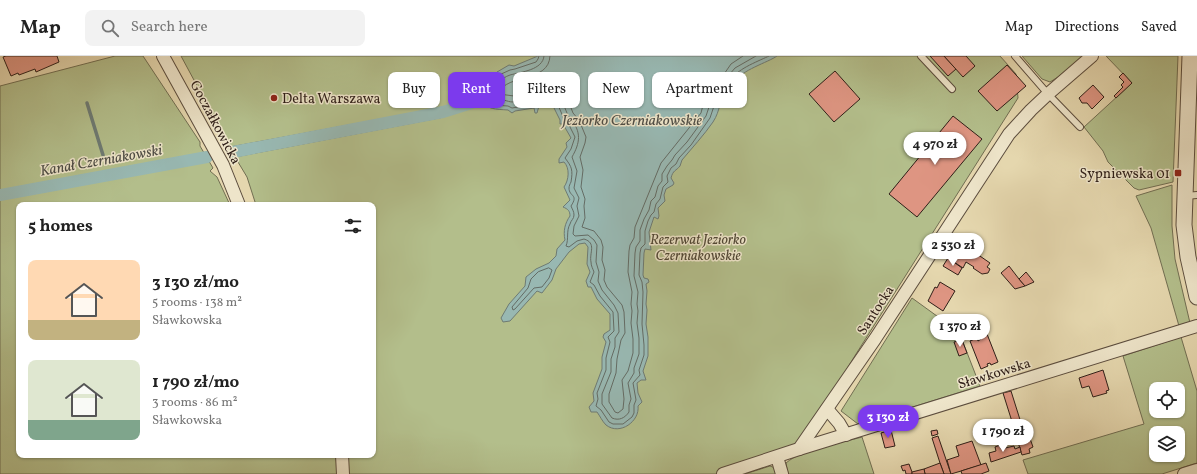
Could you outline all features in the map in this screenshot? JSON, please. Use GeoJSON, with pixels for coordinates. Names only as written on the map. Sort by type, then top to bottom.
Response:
{"type":"FeatureCollection","features":[{"type":"Feature","properties":{"kind":"street","name":"Goczałkowicka"},"geometry":{"type":"LineString","coordinates":[[163,56],[223,165],[238,202]]}},
{"type":"Feature","properties":{"kind":"street","name":"Santocka"},"geometry":{"type":"LineString","coordinates":[[799,449],[875,339],[1009,134],[1048,94],[1092,56]]}},
{"type":"Feature","properties":{"kind":"street"},"geometry":{"type":"LineString","coordinates":[[1190,56],[1191,196],[1184,225],[1188,257],[1197,297]]}},
{"type":"Feature","properties":{"kind":"street","name":"Sławkowska"},"geometry":{"type":"LineString","coordinates":[[799,449],[1197,326]]}},
{"type":"Feature","properties":{"kind":"street"},"geometry":{"type":"LineString","coordinates":[[827,409],[839,423],[846,435]]}},
{"type":"Feature","properties":{"kind":"street"},"geometry":{"type":"LineString","coordinates":[[723,474],[799,449]]}},
{"type":"Feature","properties":{"kind":"street"},"geometry":{"type":"LineString","coordinates":[[777,457],[782,474]]}},
{"type":"Feature","properties":{"kind":"street"},"geometry":{"type":"LineString","coordinates":[[342,458],[343,474]]}},
{"type":"Feature","properties":{"kind":"street"},"geometry":{"type":"LineString","coordinates":[[1184,474],[1197,470]]}},
{"type":"Feature","properties":{"kind":"lane"},"geometry":{"type":"LineString","coordinates":[[921,56],[952,89]]}},
{"type":"Feature","properties":{"kind":"lane"},"geometry":{"type":"LineString","coordinates":[[1015,56],[1048,94],[1080,127]]}},
{"type":"Feature","properties":{"kind":"green space"},"geometry":{"type":"Polygon","coordinates":[[[115,56],[143,56],[200,142],[200,146],[213,168],[210,171],[217,177],[229,202],[16,202],[16,458],[338,458],[339,474],[0,474],[0,86],[115,56]]]}},
{"type":"Feature","properties":{"kind":"green space","name":"Rezerwat Jeziorko Czerniakowskie"},"geometry":{"type":"Polygon","coordinates":[[[181,56],[1000,56],[1016,74],[1018,98],[795,451],[724,474],[347,474],[346,458],[376,458],[376,202],[255,202],[247,177],[235,157],[444,117],[441,108],[230,147],[181,56]]]}},
{"type":"Feature","properties":{"kind":"green space"},"geometry":{"type":"Polygon","coordinates":[[[1022,56],[1085,56],[1050,82],[1042,79],[1022,56]]]}},
{"type":"Feature","properties":{"kind":"green space"},"geometry":{"type":"Polygon","coordinates":[[[1106,56],[1178,56],[1173,182],[1139,190],[1134,188],[1108,162],[1103,151],[1084,127],[1132,83],[1106,56]]]}},
{"type":"Feature","properties":{"kind":"green space"},"geometry":{"type":"Polygon","coordinates":[[[1172,185],[1172,226],[1175,259],[1190,323],[1179,326],[1151,228],[1136,196],[1172,185]]]}},
{"type":"Feature","properties":{"kind":"green space"},"geometry":{"type":"Polygon","coordinates":[[[912,298],[959,332],[980,386],[858,424],[841,411],[912,298]]]}},
{"type":"Feature","properties":{"kind":"green space"},"geometry":{"type":"Polygon","coordinates":[[[1181,337],[1197,391],[1197,463],[1162,474],[1028,474],[1023,460],[1144,424],[1123,356],[1181,337]]]}},
{"type":"Feature","properties":{"kind":"green space"},"geometry":{"type":"Polygon","coordinates":[[[862,437],[874,474],[788,474],[786,463],[793,458],[812,450],[862,437]]]}},
{"type":"Feature","properties":{"kind":"green space"},"geometry":{"type":"Polygon","coordinates":[[[770,466],[775,468],[777,474],[745,474],[770,466]]]}},
{"type":"Feature","properties":{"kind":"water","name":"Jeziorko Czerniakowskie"},"geometry":{"type":"Polygon","coordinates":[[[538,56],[777,56],[746,72],[652,72],[652,108],[719,108],[713,122],[673,173],[671,178],[674,183],[666,189],[664,195],[665,201],[658,208],[658,219],[654,217],[649,232],[651,250],[645,249],[643,275],[649,282],[646,284],[648,356],[643,371],[646,380],[641,380],[637,383],[638,393],[642,402],[638,406],[636,417],[632,422],[623,428],[611,428],[606,425],[597,412],[591,412],[589,407],[594,401],[593,393],[602,369],[602,357],[606,342],[603,337],[604,334],[610,330],[610,314],[597,299],[591,287],[588,287],[586,281],[590,272],[587,264],[588,247],[585,243],[579,244],[569,252],[556,269],[552,280],[542,293],[537,291],[510,321],[503,322],[501,318],[509,304],[525,286],[526,277],[536,269],[549,263],[556,256],[557,249],[565,240],[565,227],[570,216],[568,210],[563,207],[570,200],[564,187],[568,178],[568,171],[564,162],[559,163],[559,159],[567,147],[566,143],[571,138],[563,124],[560,124],[560,120],[554,108],[580,108],[580,72],[513,72],[513,108],[534,108],[515,111],[512,113],[508,110],[492,108],[505,108],[505,72],[497,72],[509,65],[514,66],[538,56]]]}},
{"type":"Feature","properties":{"kind":"water","name":"Jeziorko Czerniakowskie"},"geometry":{"type":"Polygon","coordinates":[[[534,108],[538,108],[537,113],[535,113],[534,108]]]}},
{"type":"Feature","properties":{"kind":"building"},"geometry":{"type":"Polygon","coordinates":[[[57,56],[59,62],[36,72],[35,69],[19,75],[18,73],[11,76],[3,57],[57,56]]]}},
{"type":"Feature","properties":{"kind":"building"},"geometry":{"type":"Polygon","coordinates":[[[930,56],[944,56],[956,69],[948,76],[930,56]]]}},
{"type":"Feature","properties":{"kind":"building"},"geometry":{"type":"Polygon","coordinates":[[[944,56],[966,56],[975,66],[963,77],[944,56]]]}},
{"type":"Feature","properties":{"kind":"building"},"geometry":{"type":"Polygon","coordinates":[[[1007,65],[1026,86],[997,111],[978,91],[1007,65]]]}},
{"type":"Feature","properties":{"kind":"building"},"geometry":{"type":"Polygon","coordinates":[[[835,71],[860,99],[834,122],[809,94],[835,71]]]}},
{"type":"Feature","properties":{"kind":"building"},"geometry":{"type":"Polygon","coordinates":[[[1123,73],[1132,83],[1116,98],[1114,96],[1123,87],[1121,85],[1124,82],[1119,77],[1123,73]]]}},
{"type":"Feature","properties":{"kind":"building"},"geometry":{"type":"Polygon","coordinates":[[[1093,85],[1104,97],[1092,109],[1087,103],[1082,103],[1079,98],[1093,85]]]}},
{"type":"Feature","properties":{"kind":"building"},"geometry":{"type":"Polygon","coordinates":[[[953,116],[982,139],[917,217],[889,194],[953,116]]]}},
{"type":"Feature","properties":{"kind":"building"},"geometry":{"type":"Polygon","coordinates":[[[955,246],[971,258],[974,258],[977,254],[990,263],[987,267],[990,269],[988,273],[982,274],[966,262],[963,268],[948,258],[952,247],[955,246]]]}},
{"type":"Feature","properties":{"kind":"building"},"geometry":{"type":"Polygon","coordinates":[[[948,258],[962,268],[958,275],[943,266],[948,258]]]}},
{"type":"Feature","properties":{"kind":"building"},"geometry":{"type":"Polygon","coordinates":[[[1009,266],[1025,286],[1015,289],[1001,273],[1009,266]]]}},
{"type":"Feature","properties":{"kind":"building"},"geometry":{"type":"Polygon","coordinates":[[[1026,272],[1034,282],[1025,286],[1019,279],[1026,272]]]}},
{"type":"Feature","properties":{"kind":"building"},"geometry":{"type":"Polygon","coordinates":[[[940,282],[955,291],[943,311],[928,301],[935,287],[937,288],[940,282]]]}},
{"type":"Feature","properties":{"kind":"building"},"geometry":{"type":"Polygon","coordinates":[[[985,333],[987,334],[998,362],[991,365],[990,363],[987,364],[988,366],[981,369],[970,341],[977,338],[978,341],[981,339],[980,335],[985,333]]]}},
{"type":"Feature","properties":{"kind":"building"},"geometry":{"type":"Polygon","coordinates":[[[962,340],[967,353],[959,356],[954,342],[962,340]]]}},
{"type":"Feature","properties":{"kind":"building"},"geometry":{"type":"Polygon","coordinates":[[[1103,370],[1109,390],[1106,391],[1107,393],[1093,397],[1089,386],[1082,388],[1079,378],[1103,370]]]}},
{"type":"Feature","properties":{"kind":"building"},"geometry":{"type":"Polygon","coordinates":[[[1011,391],[1022,426],[1014,428],[1003,393],[1011,391]]]}},
{"type":"Feature","properties":{"kind":"building"},"geometry":{"type":"Polygon","coordinates":[[[1026,425],[1028,433],[1016,436],[1014,428],[1026,425]]]}},
{"type":"Feature","properties":{"kind":"building"},"geometry":{"type":"Polygon","coordinates":[[[891,430],[895,446],[885,448],[881,433],[891,430]]]}},
{"type":"Feature","properties":{"kind":"building"},"geometry":{"type":"Polygon","coordinates":[[[937,430],[938,434],[932,436],[931,431],[937,430]]]}},
{"type":"Feature","properties":{"kind":"building"},"geometry":{"type":"Polygon","coordinates":[[[1028,433],[1033,447],[1029,449],[1030,453],[1022,455],[1016,436],[1028,433]]]}},
{"type":"Feature","properties":{"kind":"building"},"geometry":{"type":"Polygon","coordinates":[[[938,436],[951,474],[944,474],[940,463],[932,438],[938,436]]]}},
{"type":"Feature","properties":{"kind":"building"},"geometry":{"type":"Polygon","coordinates":[[[972,441],[981,465],[951,474],[947,460],[959,456],[956,446],[972,441]]]}},
{"type":"Feature","properties":{"kind":"building"},"geometry":{"type":"Polygon","coordinates":[[[1000,445],[1001,449],[1014,446],[1015,449],[1020,447],[1021,452],[991,462],[989,453],[996,451],[995,447],[1000,445]]]}},
{"type":"Feature","properties":{"kind":"building"},"geometry":{"type":"Polygon","coordinates":[[[940,463],[944,474],[925,474],[924,469],[940,463]]]}},
{"type":"Feature","properties":{"kind":"building"},"geometry":{"type":"Polygon","coordinates":[[[986,463],[989,471],[981,474],[962,474],[961,471],[986,463]]]}},
{"type":"Feature","properties":{"kind":"building"},"geometry":{"type":"Polygon","coordinates":[[[909,464],[912,474],[906,474],[905,470],[903,471],[901,466],[909,464]]]}},
{"type":"Feature","properties":{"kind":"building"},"geometry":{"type":"Polygon","coordinates":[[[924,469],[925,474],[912,474],[912,472],[924,469]]]}},
{"type":"Feature","properties":{"kind":"waterway"},"geometry":{"type":"LineString","coordinates":[[87,103],[103,155]]}},
{"type":"Feature","properties":{"kind":"waterway","name":"Kanał Czerniakowski"},"geometry":{"type":"LineString","coordinates":[[233,152],[443,112],[456,108]]}},
{"type":"Feature","properties":{"kind":"waterway","name":"Kanał Czerniakowski"},"geometry":{"type":"LineString","coordinates":[[0,195],[207,157]]}},
{"type":"Feature","properties":{"kind":"place","name":"Delta Warszawa"},"geometry":{"type":"Point","coordinates":[274,98]}},
{"type":"Feature","properties":{"kind":"place","name":"Sypniewska 01"},"geometry":{"type":"Point","coordinates":[1178,173]}}]}
